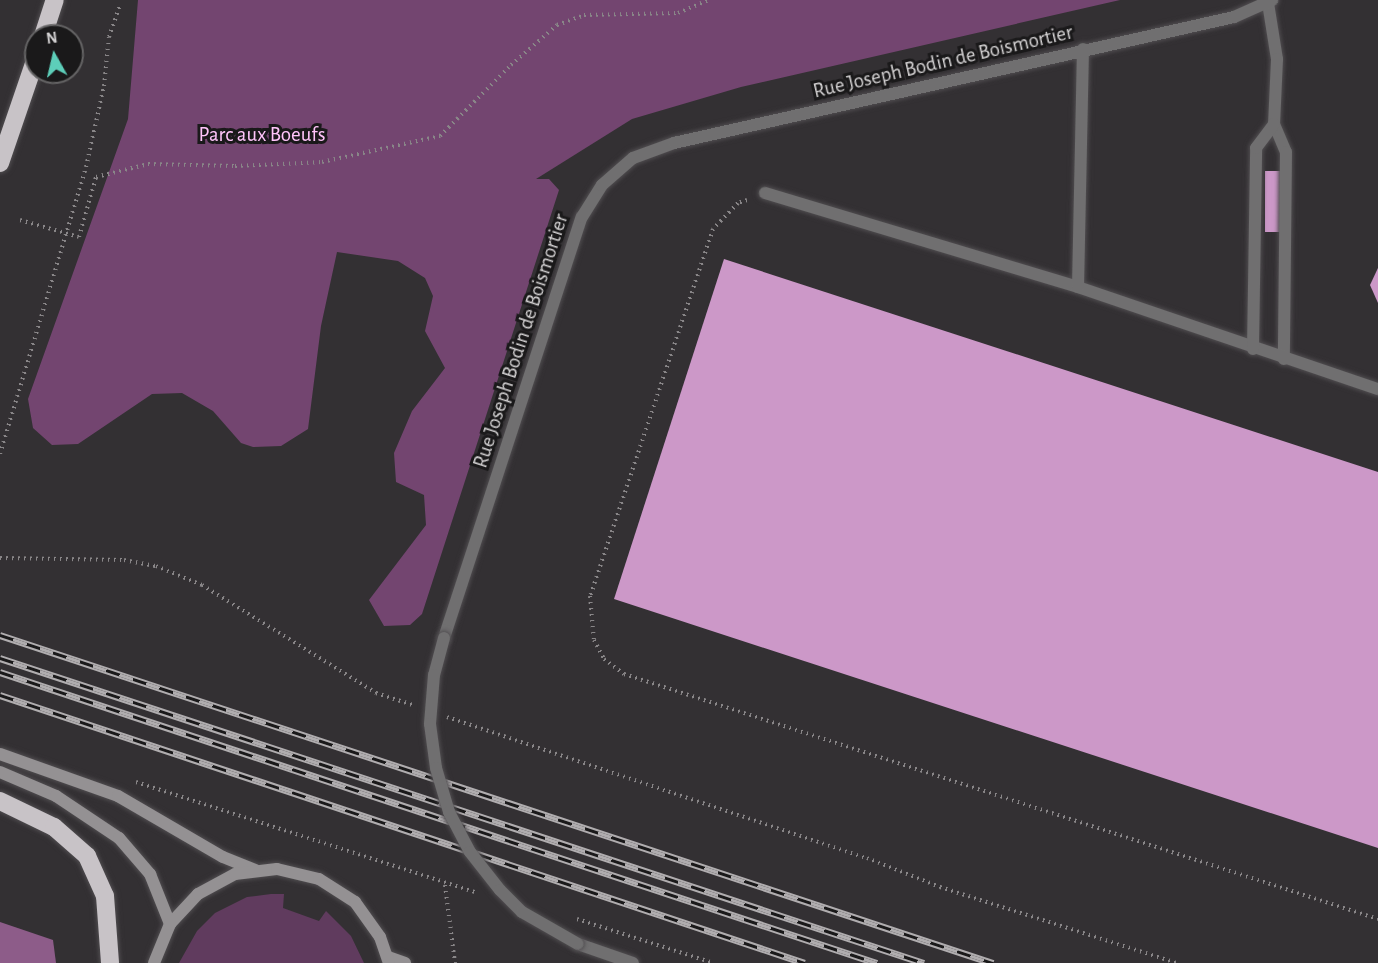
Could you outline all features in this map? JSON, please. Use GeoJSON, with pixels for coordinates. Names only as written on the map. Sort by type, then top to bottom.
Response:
{"type":"FeatureCollection","features":[{"type":"Feature","properties":{"kind":"highway"},"geometry":{"type":"LineString","coordinates":[[48,24],[56,0]]}},
{"type":"Feature","properties":{"kind":"highway"},"geometry":{"type":"LineString","coordinates":[[0,163],[27,84]]}},
{"type":"Feature","properties":{"kind":"highway"},"geometry":{"type":"LineString","coordinates":[[0,801],[54,827],[87,856],[105,896],[110,963]]}},
{"type":"Feature","properties":{"kind":"main road"},"geometry":{"type":"LineString","coordinates":[[0,754],[118,796],[223,857],[255,870],[298,872],[338,889],[369,918],[388,960],[405,963]]}},
{"type":"Feature","properties":{"kind":"main road"},"geometry":{"type":"LineString","coordinates":[[0,772],[56,796],[119,838],[150,874],[170,924]]}},
{"type":"Feature","properties":{"kind":"main road"},"geometry":{"type":"LineString","coordinates":[[153,963],[170,924],[183,908],[216,882],[255,870]]}},
{"type":"Feature","properties":{"kind":"street","name":"Rue Joseph Bodin de Boismortier"},"geometry":{"type":"LineString","coordinates":[[633,963],[578,944],[522,912],[500,890],[470,852],[449,812],[436,768],[430,724],[434,675],[444,638],[582,217],[602,185],[633,158],[674,143],[1083,49],[1234,17],[1270,1]]}},
{"type":"Feature","properties":{"kind":"street"},"geometry":{"type":"LineString","coordinates":[[1270,1],[1276,59],[1274,124],[1286,152],[1284,359]]}},
{"type":"Feature","properties":{"kind":"street"},"geometry":{"type":"LineString","coordinates":[[1078,286],[1083,49]]}},
{"type":"Feature","properties":{"kind":"street"},"geometry":{"type":"LineString","coordinates":[[1253,349],[1256,148],[1274,124]]}},
{"type":"Feature","properties":{"kind":"street"},"geometry":{"type":"LineString","coordinates":[[765,193],[1078,286],[1253,349],[1378,389]]}},
{"type":"Feature","properties":{"kind":"path"},"geometry":{"type":"LineString","coordinates":[[20,220],[79,237],[96,177],[148,164],[235,166],[322,162],[440,136],[511,65],[557,25],[584,15],[678,14],[708,0]]}},
{"type":"Feature","properties":{"kind":"path"},"geometry":{"type":"LineString","coordinates":[[0,454],[86,168],[104,86],[109,37],[120,4]]}},
{"type":"Feature","properties":{"kind":"path"},"geometry":{"type":"LineString","coordinates":[[765,193],[738,203],[713,229],[698,266],[591,596],[594,640],[604,659],[624,674],[1378,919]]}},
{"type":"Feature","properties":{"kind":"path"},"geometry":{"type":"LineString","coordinates":[[0,558],[124,560],[156,566],[202,585],[376,693],[417,707]]}},
{"type":"Feature","properties":{"kind":"path"},"geometry":{"type":"LineString","coordinates":[[438,714],[867,858],[940,887],[1177,963]]}},
{"type":"Feature","properties":{"kind":"path"},"geometry":{"type":"LineString","coordinates":[[124,778],[444,885],[489,897]]}},
{"type":"Feature","properties":{"kind":"path"},"geometry":{"type":"LineString","coordinates":[[444,885],[455,963]]}},
{"type":"Feature","properties":{"kind":"path"},"geometry":{"type":"LineString","coordinates":[[568,917],[713,963]]}},
{"type":"Feature","properties":{"kind":"shaded area"},"geometry":{"type":"Polygon","coordinates":[[[284,894],[283,908],[319,921],[326,911],[351,936],[364,963],[179,963],[197,931],[215,913],[247,897],[284,894]]]}},
{"type":"Feature","properties":{"kind":"shaded area"},"geometry":{"type":"Polygon","coordinates":[[[0,922],[53,940],[56,963],[0,963],[0,922]]]}},
{"type":"Feature","properties":{"kind":"green space","name":"Parc aux Boeufs"},"geometry":{"type":"Polygon","coordinates":[[[138,0],[1120,0],[741,87],[632,119],[536,179],[549,179],[559,190],[422,614],[410,625],[384,626],[369,600],[426,525],[424,495],[396,482],[394,453],[412,411],[445,368],[425,331],[433,296],[425,278],[398,261],[337,252],[321,326],[308,429],[281,446],[253,447],[241,443],[213,411],[182,393],[152,394],[78,444],[52,445],[33,428],[28,399],[128,119],[138,0]]]}},
{"type":"Feature","properties":{"kind":"building"},"geometry":{"type":"Polygon","coordinates":[[[1265,171],[1280,171],[1280,232],[1265,232],[1265,171]]]}},
{"type":"Feature","properties":{"kind":"building"},"geometry":{"type":"Polygon","coordinates":[[[724,259],[1378,472],[1378,848],[614,599],[724,259]]]}},
{"type":"Feature","properties":{"kind":"building"},"geometry":{"type":"Polygon","coordinates":[[[1378,268],[1378,303],[1370,285],[1378,268]]]}},
{"type":"Feature","properties":{"kind":"railway"},"geometry":{"type":"LineString","coordinates":[[0,635],[993,963]]}},
{"type":"Feature","properties":{"kind":"railway"},"geometry":{"type":"LineString","coordinates":[[0,658],[924,963]]}},
{"type":"Feature","properties":{"kind":"railway"},"geometry":{"type":"LineString","coordinates":[[0,672],[877,963]]}},
{"type":"Feature","properties":{"kind":"railway"},"geometry":{"type":"LineString","coordinates":[[0,695],[805,963]]}}]}
